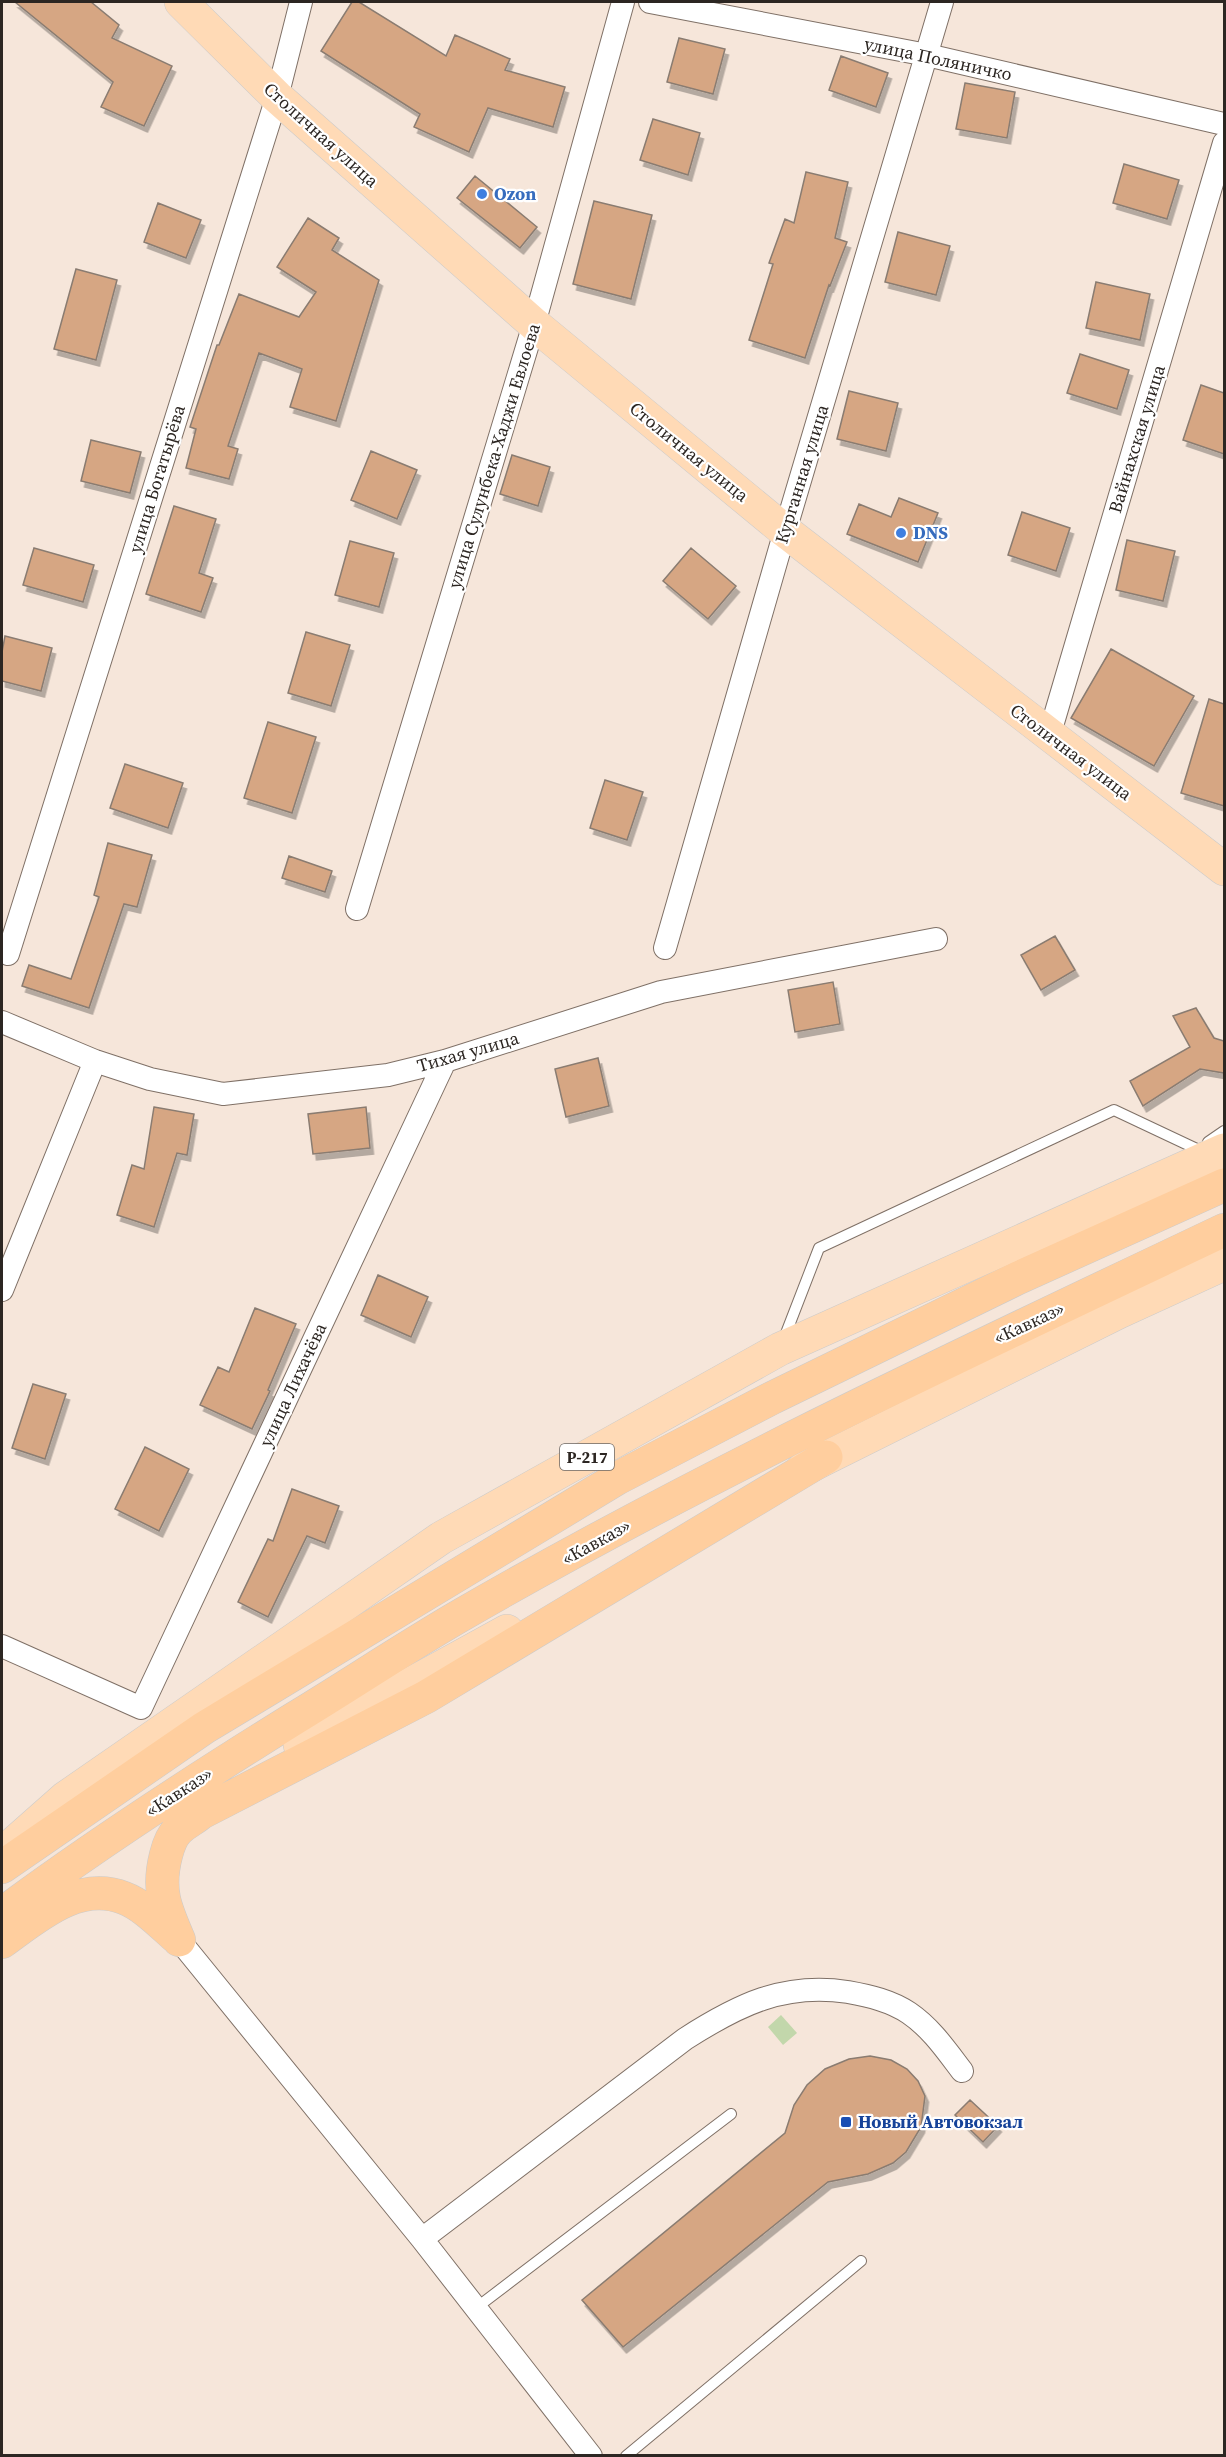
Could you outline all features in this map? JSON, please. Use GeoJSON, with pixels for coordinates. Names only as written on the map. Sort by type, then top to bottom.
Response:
{"type":"FeatureCollection","features":[{"type":"Feature","properties":{"kind":"highway","name":"«Кавказ»"},"geometry":{"type":"LineString","coordinates":[[2,1867],[204,1728],[618,1478],[772,1398],[1018,1278],[1224,1185]]}},
{"type":"Feature","properties":{"kind":"highway","name":"«Кавказ»"},"geometry":{"type":"LineString","coordinates":[[2,1914],[97,1846],[234,1756],[462,1615],[661,1506],[909,1379],[1224,1230]]}},
{"type":"Feature","properties":{"kind":"highway"},"geometry":{"type":"LineString","coordinates":[[179,1940],[166,1912],[161,1891],[162,1871],[167,1849],[177,1830],[201,1813],[426,1697],[826,1457]]}},
{"type":"Feature","properties":{"kind":"highway"},"geometry":{"type":"LineString","coordinates":[[2,1942],[58,1903],[81,1896],[104,1893],[126,1899],[151,1916],[179,1940]]}},
{"type":"Feature","properties":{"kind":"main road","name":"Столичная улица"},"geometry":{"type":"LineString","coordinates":[[181,2],[277,98],[534,324],[785,531],[1224,870]]}},
{"type":"Feature","properties":{"kind":"main road","name":"Р-217"},"geometry":{"type":"LineString","coordinates":[[2,1854],[65,1798],[441,1538],[780,1349],[1215,1146]]}},
{"type":"Feature","properties":{"kind":"main road"},"geometry":{"type":"LineString","coordinates":[[97,1846],[299,1745],[826,1457],[1119,1312],[1224,1264]]}},
{"type":"Feature","properties":{"kind":"street","name":"улица Богатырёва"},"geometry":{"type":"LineString","coordinates":[[8,954],[277,98],[301,2]]}},
{"type":"Feature","properties":{"kind":"street","name":"улица Сулунбека-Хаджи Евлоева"},"geometry":{"type":"LineString","coordinates":[[357,909],[534,324],[623,2]]}},
{"type":"Feature","properties":{"kind":"street","name":"улица Поляничко"},"geometry":{"type":"LineString","coordinates":[[650,2],[927,55],[1224,124]]}},
{"type":"Feature","properties":{"kind":"street","name":"Курганная улица"},"geometry":{"type":"LineString","coordinates":[[665,948],[785,531],[942,2]]}},
{"type":"Feature","properties":{"kind":"street","name":"Вайнахская улица"},"geometry":{"type":"LineString","coordinates":[[1049,736],[1224,143]]}},
{"type":"Feature","properties":{"kind":"street","name":"Тихая улица"},"geometry":{"type":"LineString","coordinates":[[2,1022],[95,1061],[150,1079],[223,1094],[388,1075],[445,1061],[661,992],[936,939]]}},
{"type":"Feature","properties":{"kind":"street"},"geometry":{"type":"LineString","coordinates":[[2,1290],[95,1061]]}},
{"type":"Feature","properties":{"kind":"street","name":"улица Лихачёва"},"geometry":{"type":"LineString","coordinates":[[2,1646],[141,1708],[445,1061]]}},
{"type":"Feature","properties":{"kind":"street"},"geometry":{"type":"LineString","coordinates":[[179,1940],[422,2239],[591,2456]]}},
{"type":"Feature","properties":{"kind":"street"},"geometry":{"type":"LineString","coordinates":[[422,2239],[685,2039],[722,2015],[755,2000],[798,1990],[833,1990],[874,1996],[908,2013],[932,2033],[962,2071]]}},
{"type":"Feature","properties":{"kind":"lane"},"geometry":{"type":"LineString","coordinates":[[780,1349],[819,1248],[1114,1110],[1215,1146]]}},
{"type":"Feature","properties":{"kind":"lane"},"geometry":{"type":"LineString","coordinates":[[476,2308],[731,2114]]}},
{"type":"Feature","properties":{"kind":"lane"},"geometry":{"type":"LineString","coordinates":[[626,2456],[861,2260]]}},
{"type":"Feature","properties":{"kind":"green space"},"geometry":{"type":"Polygon","coordinates":[[[781,2015],[797,2033],[783,2045],[768,2027],[781,2015]]]}},
{"type":"Feature","properties":{"kind":"building"},"geometry":{"type":"Polygon","coordinates":[[[15,2],[91,2],[119,25],[112,38],[172,66],[144,126],[101,107],[113,82],[15,2]]]}},
{"type":"Feature","properties":{"kind":"building"},"geometry":{"type":"Polygon","coordinates":[[[352,2],[359,2],[446,56],[455,35],[510,59],[505,70],[565,87],[553,127],[488,108],[469,152],[414,127],[420,114],[321,51],[352,2]]]}},
{"type":"Feature","properties":{"kind":"building"},"geometry":{"type":"Polygon","coordinates":[[[679,38],[725,49],[713,94],[667,82],[679,38]]]}},
{"type":"Feature","properties":{"kind":"building"},"geometry":{"type":"Polygon","coordinates":[[[841,56],[888,73],[876,107],[829,90],[841,56]]]}},
{"type":"Feature","properties":{"kind":"building"},"geometry":{"type":"Polygon","coordinates":[[[965,83],[1015,92],[1007,138],[956,129],[965,83]]]}},
{"type":"Feature","properties":{"kind":"building"},"geometry":{"type":"Polygon","coordinates":[[[653,119],[700,133],[688,175],[640,160],[653,119]]]}},
{"type":"Feature","properties":{"kind":"building"},"geometry":{"type":"Polygon","coordinates":[[[1124,164],[1179,180],[1167,219],[1113,203],[1124,164]]]}},
{"type":"Feature","properties":{"kind":"building"},"geometry":{"type":"Polygon","coordinates":[[[806,172],[848,182],[835,238],[847,242],[829,285],[805,358],[749,340],[773,264],[769,263],[785,219],[794,223],[806,172]]]}},
{"type":"Feature","properties":{"kind":"building"},"geometry":{"type":"Polygon","coordinates":[[[475,176],[537,227],[520,248],[457,198],[475,176]]]}},
{"type":"Feature","properties":{"kind":"building"},"geometry":{"type":"Polygon","coordinates":[[[594,201],[652,215],[631,299],[573,284],[594,201]]]}},
{"type":"Feature","properties":{"kind":"building"},"geometry":{"type":"Polygon","coordinates":[[[158,203],[201,220],[186,258],[144,242],[158,203]]]}},
{"type":"Feature","properties":{"kind":"building"},"geometry":{"type":"Polygon","coordinates":[[[308,218],[339,238],[332,250],[379,280],[336,421],[290,407],[302,369],[259,353],[228,446],[238,449],[229,479],[186,468],[196,429],[190,427],[217,345],[219,345],[239,294],[299,317],[316,292],[277,267],[308,218]]]}},
{"type":"Feature","properties":{"kind":"building"},"geometry":{"type":"Polygon","coordinates":[[[898,232],[950,246],[936,295],[885,282],[898,232]]]}},
{"type":"Feature","properties":{"kind":"building"},"geometry":{"type":"Polygon","coordinates":[[[76,269],[117,280],[96,360],[54,349],[76,269]]]}},
{"type":"Feature","properties":{"kind":"building"},"geometry":{"type":"Polygon","coordinates":[[[1096,282],[1150,294],[1140,340],[1086,328],[1096,282]]]}},
{"type":"Feature","properties":{"kind":"building"},"geometry":{"type":"Polygon","coordinates":[[[1080,354],[1129,370],[1117,409],[1067,393],[1080,354]]]}},
{"type":"Feature","properties":{"kind":"building"},"geometry":{"type":"Polygon","coordinates":[[[1201,385],[1224,393],[1224,454],[1183,440],[1201,385]]]}},
{"type":"Feature","properties":{"kind":"building"},"geometry":{"type":"Polygon","coordinates":[[[849,391],[898,403],[886,451],[837,439],[849,391]]]}},
{"type":"Feature","properties":{"kind":"building"},"geometry":{"type":"Polygon","coordinates":[[[91,440],[141,452],[130,493],[81,481],[91,440]]]}},
{"type":"Feature","properties":{"kind":"building"},"geometry":{"type":"Polygon","coordinates":[[[371,451],[417,470],[397,519],[351,500],[371,451]]]}},
{"type":"Feature","properties":{"kind":"building"},"geometry":{"type":"Polygon","coordinates":[[[512,455],[550,467],[538,506],[500,494],[512,455]]]}},
{"type":"Feature","properties":{"kind":"building"},"geometry":{"type":"Polygon","coordinates":[[[899,498],[938,513],[918,562],[847,534],[859,504],[891,517],[899,498]]]}},
{"type":"Feature","properties":{"kind":"building"},"geometry":{"type":"Polygon","coordinates":[[[174,506],[216,519],[199,573],[213,578],[201,612],[146,594],[174,506]]]}},
{"type":"Feature","properties":{"kind":"building"},"geometry":{"type":"Polygon","coordinates":[[[1022,512],[1070,528],[1056,571],[1008,555],[1022,512]]]}},
{"type":"Feature","properties":{"kind":"building"},"geometry":{"type":"Polygon","coordinates":[[[1127,540],[1175,551],[1163,601],[1116,590],[1127,540]]]}},
{"type":"Feature","properties":{"kind":"building"},"geometry":{"type":"Polygon","coordinates":[[[350,541],[394,553],[379,607],[335,595],[350,541]]]}},
{"type":"Feature","properties":{"kind":"building"},"geometry":{"type":"Polygon","coordinates":[[[34,548],[94,565],[83,602],[23,585],[34,548]]]}},
{"type":"Feature","properties":{"kind":"building"},"geometry":{"type":"Polygon","coordinates":[[[691,548],[736,586],[708,619],[663,581],[691,548]]]}},
{"type":"Feature","properties":{"kind":"building"},"geometry":{"type":"Polygon","coordinates":[[[306,632],[350,645],[331,706],[288,693],[306,632]]]}},
{"type":"Feature","properties":{"kind":"building"},"geometry":{"type":"Polygon","coordinates":[[[5,636],[52,648],[41,691],[2,681],[2,652],[5,636]]]}},
{"type":"Feature","properties":{"kind":"building"},"geometry":{"type":"Polygon","coordinates":[[[1111,649],[1194,696],[1154,766],[1071,718],[1111,649]]]}},
{"type":"Feature","properties":{"kind":"building"},"geometry":{"type":"Polygon","coordinates":[[[1209,699],[1224,704],[1224,806],[1181,793],[1209,699]]]}},
{"type":"Feature","properties":{"kind":"building"},"geometry":{"type":"Polygon","coordinates":[[[268,722],[316,737],[292,813],[244,798],[268,722]]]}},
{"type":"Feature","properties":{"kind":"building"},"geometry":{"type":"Polygon","coordinates":[[[125,764],[183,783],[168,828],[110,808],[125,764]]]}},
{"type":"Feature","properties":{"kind":"building"},"geometry":{"type":"Polygon","coordinates":[[[605,780],[643,792],[627,840],[590,828],[605,780]]]}},
{"type":"Feature","properties":{"kind":"building"},"geometry":{"type":"Polygon","coordinates":[[[108,843],[152,855],[137,907],[124,904],[89,1008],[22,986],[29,965],[71,979],[99,897],[94,895],[108,843]]]}},
{"type":"Feature","properties":{"kind":"building"},"geometry":{"type":"Polygon","coordinates":[[[289,856],[332,871],[325,892],[282,878],[289,856]]]}},
{"type":"Feature","properties":{"kind":"building"},"geometry":{"type":"Polygon","coordinates":[[[1055,936],[1075,970],[1041,990],[1021,955],[1055,936]]]}},
{"type":"Feature","properties":{"kind":"building"},"geometry":{"type":"Polygon","coordinates":[[[833,982],[840,1024],[795,1032],[788,990],[833,982]]]}},
{"type":"Feature","properties":{"kind":"building"},"geometry":{"type":"Polygon","coordinates":[[[1196,1008],[1214,1038],[1224,1041],[1224,1073],[1200,1069],[1143,1106],[1130,1081],[1190,1047],[1173,1016],[1196,1008]]]}},
{"type":"Feature","properties":{"kind":"building"},"geometry":{"type":"Polygon","coordinates":[[[598,1058],[609,1106],[566,1117],[555,1069],[598,1058]]]}},
{"type":"Feature","properties":{"kind":"building"},"geometry":{"type":"Polygon","coordinates":[[[154,1107],[194,1114],[187,1155],[177,1153],[154,1227],[117,1215],[132,1165],[144,1169],[154,1107]]]}},
{"type":"Feature","properties":{"kind":"building"},"geometry":{"type":"Polygon","coordinates":[[[366,1107],[370,1148],[313,1154],[308,1114],[366,1107]]]}},
{"type":"Feature","properties":{"kind":"building"},"geometry":{"type":"Polygon","coordinates":[[[378,1275],[428,1297],[411,1337],[361,1315],[378,1275]]]}},
{"type":"Feature","properties":{"kind":"building"},"geometry":{"type":"Polygon","coordinates":[[[255,1308],[296,1324],[268,1390],[270,1391],[252,1429],[200,1405],[218,1367],[229,1372],[255,1308]]]}},
{"type":"Feature","properties":{"kind":"building"},"geometry":{"type":"Polygon","coordinates":[[[33,1384],[66,1394],[45,1459],[12,1448],[33,1384]]]}},
{"type":"Feature","properties":{"kind":"building"},"geometry":{"type":"Polygon","coordinates":[[[145,1447],[189,1469],[159,1531],[115,1509],[145,1447]]]}},
{"type":"Feature","properties":{"kind":"building"},"geometry":{"type":"Polygon","coordinates":[[[292,1489],[339,1506],[325,1543],[307,1536],[268,1617],[238,1602],[268,1539],[273,1541],[292,1489]]]}},
{"type":"Feature","properties":{"kind":"building"},"geometry":{"type":"Polygon","coordinates":[[[870,2056],[891,2060],[907,2069],[918,2081],[925,2096],[921,2127],[906,2152],[893,2163],[868,2174],[828,2182],[623,2347],[582,2300],[785,2133],[794,2105],[807,2085],[825,2069],[849,2059],[870,2056]]]}},
{"type":"Feature","properties":{"kind":"building"},"geometry":{"type":"Polygon","coordinates":[[[970,2100],[998,2126],[983,2142],[955,2115],[970,2100]]]}},
{"type":"Feature","properties":{"kind":"place","name":"Ozon"},"geometry":{"type":"Point","coordinates":[482,194]}},
{"type":"Feature","properties":{"kind":"place","name":"DNS"},"geometry":{"type":"Point","coordinates":[901,533]}},
{"type":"Feature","properties":{"kind":"place","name":"Новый Автовокзал"},"geometry":{"type":"Point","coordinates":[846,2122]}}]}
